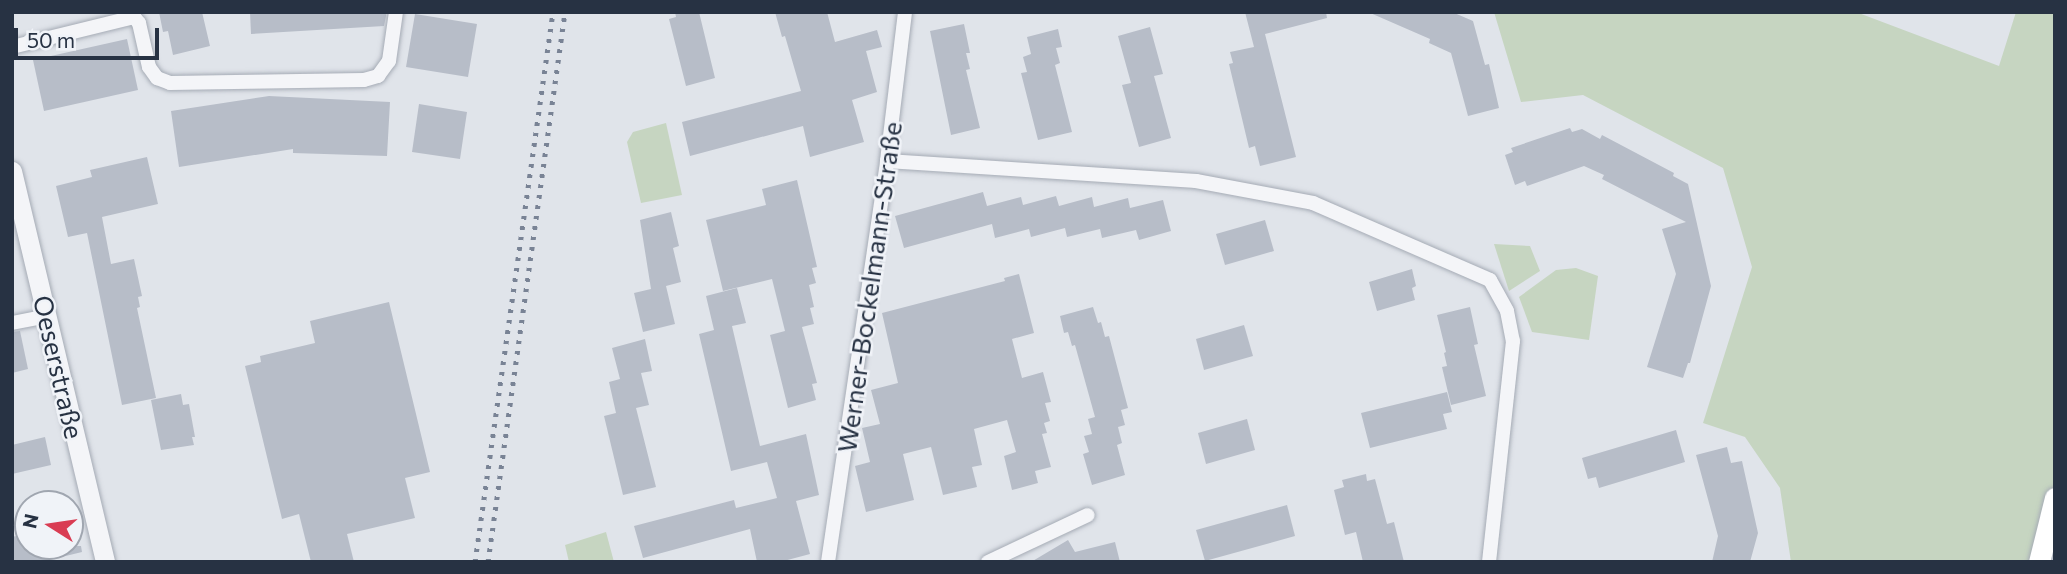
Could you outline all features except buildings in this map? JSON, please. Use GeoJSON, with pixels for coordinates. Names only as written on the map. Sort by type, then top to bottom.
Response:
{"type":"FeatureCollection","features":[{"type":"Feature","properties":{"kind":"main road"},"geometry":{"type":"LineString","coordinates":[[2039,562],[2055,498]]}},
{"type":"Feature","properties":{"kind":"street"},"geometry":{"type":"LineString","coordinates":[[12,47],[133,15],[139,23],[149,67],[157,78],[170,83],[364,80],[378,76],[388,61],[396,12]]}},
{"type":"Feature","properties":{"kind":"street","name":"Werner-Bockelmann-Straße"},"geometry":{"type":"LineString","coordinates":[[828,562],[887,161],[905,12]]}},
{"type":"Feature","properties":{"kind":"street"},"geometry":{"type":"LineString","coordinates":[[887,161],[1196,181],[1313,203],[1490,280],[1507,311],[1513,341],[1489,562]]}},
{"type":"Feature","properties":{"kind":"street","name":"Oeserstraße"},"geometry":{"type":"LineString","coordinates":[[12,171],[105,562]]}},
{"type":"Feature","properties":{"kind":"street"},"geometry":{"type":"LineString","coordinates":[[12,323],[47,316]]}},
{"type":"Feature","properties":{"kind":"street"},"geometry":{"type":"LineString","coordinates":[[988,562],[1088,515]]}},
{"type":"Feature","properties":{"kind":"green space"},"geometry":{"type":"Polygon","coordinates":[[[1494,12],[1856,12],[1999,66],[2016,12],[2055,12],[2055,498],[2039,562],[1791,562],[1780,488],[1745,437],[1703,423],[1752,267],[1723,168],[1583,95],[1521,102],[1494,12]]]}},
{"type":"Feature","properties":{"kind":"green space"},"geometry":{"type":"Polygon","coordinates":[[[666,123],[682,195],[641,203],[627,142],[633,132],[666,123]]]}},
{"type":"Feature","properties":{"kind":"green space"},"geometry":{"type":"Polygon","coordinates":[[[1494,244],[1530,246],[1540,271],[1509,291],[1494,244]]]}},
{"type":"Feature","properties":{"kind":"green space"},"geometry":{"type":"Polygon","coordinates":[[[1576,268],[1598,276],[1589,340],[1532,332],[1519,297],[1556,270],[1576,268]]]}},
{"type":"Feature","properties":{"kind":"green space"},"geometry":{"type":"Polygon","coordinates":[[[606,532],[614,562],[569,562],[565,545],[606,532]]]}},
{"type":"Feature","properties":{"kind":"railway"},"geometry":{"type":"LineString","coordinates":[[475,562],[553,12]]}},
{"type":"Feature","properties":{"kind":"railway"},"geometry":{"type":"LineString","coordinates":[[488,562],[565,12]]}}]}
